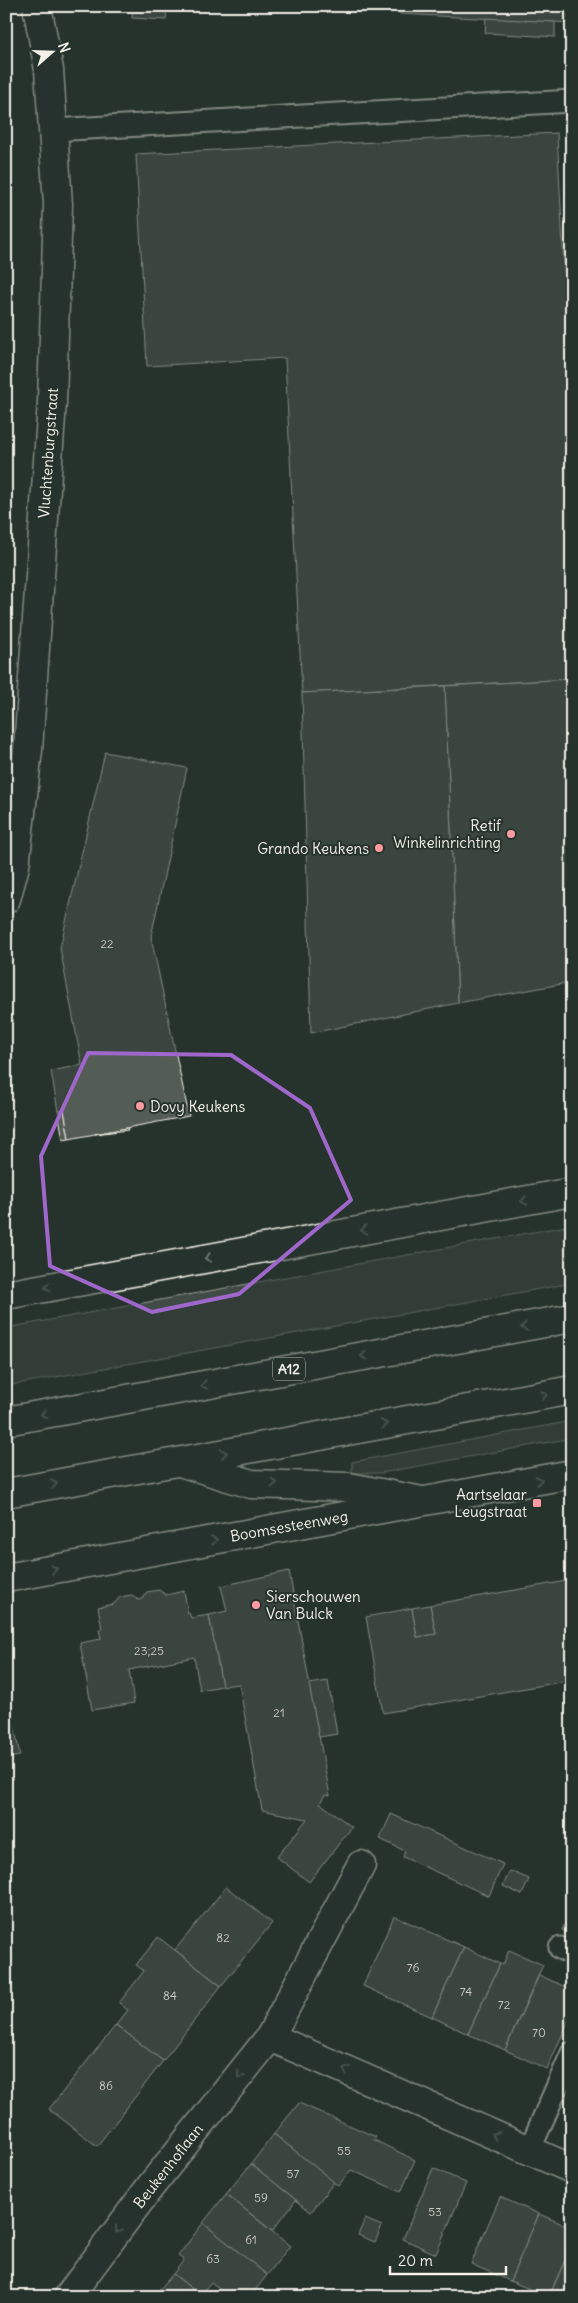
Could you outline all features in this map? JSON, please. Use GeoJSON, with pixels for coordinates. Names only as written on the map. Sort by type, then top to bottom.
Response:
{"type":"FeatureCollection","features":[{"type":"Feature","properties":{"kind":"main road","name":"Vluchtenburgstraat"},"geometry":{"type":"LineString","coordinates":[[6,900],[15,866],[28,750],[52,402],[58,204],[49,70],[37,6]]}},
{"type":"Feature","properties":{"kind":"main road"},"geometry":{"type":"LineString","coordinates":[[6,1295],[572,1192]]}},
{"type":"Feature","properties":{"kind":"main road","name":"A12"},"geometry":{"type":"LineString","coordinates":[[6,1421],[572,1318]]}},
{"type":"Feature","properties":{"kind":"main road"},"geometry":{"type":"LineString","coordinates":[[6,1493],[572,1390]]}},
{"type":"Feature","properties":{"kind":"main road"},"geometry":{"type":"LineString","coordinates":[[176,1462],[251,1484],[349,1486],[422,1501]]}},
{"type":"Feature","properties":{"kind":"main road","name":"Boomsesteenweg"},"geometry":{"type":"LineString","coordinates":[[6,1578],[572,1474]]}},
{"type":"Feature","properties":{"kind":"main road","name":"Beukenhoflaan"},"geometry":{"type":"LineString","coordinates":[[68,2297],[150,2188],[270,2037],[361,1866]]}},
{"type":"Feature","properties":{"kind":"main road"},"geometry":{"type":"LineString","coordinates":[[270,2037],[572,2169]]}},
{"type":"Feature","properties":{"kind":"lane"},"geometry":{"type":"LineString","coordinates":[[53,130],[572,101]]}},
{"type":"Feature","properties":{"kind":"lane"},"geometry":{"type":"LineString","coordinates":[[529,2150],[572,2053]]}},
{"type":"Feature","properties":{"kind":"highlighted area"},"geometry":{"type":"Polygon","coordinates":[[[88,1053],[231,1055],[310,1108],[351,1200],[239,1294],[152,1312],[50,1266],[41,1156],[88,1053]]]}},
{"type":"Feature","properties":{"kind":"shaded area"},"geometry":{"type":"Polygon","coordinates":[[[572,1225],[572,1283],[6,1386],[6,1328],[572,1225]]]}},
{"type":"Feature","properties":{"kind":"shaded area"},"geometry":{"type":"Polygon","coordinates":[[[572,1421],[572,1438],[381,1473],[352,1473],[352,1462],[572,1421]]]}},
{"type":"Feature","properties":{"kind":"building"},"geometry":{"type":"Polygon","coordinates":[[[133,6],[167,6],[166,20],[132,18],[133,6]]]}},
{"type":"Feature","properties":{"kind":"building"},"geometry":{"type":"Polygon","coordinates":[[[401,6],[572,6],[572,23],[400,14],[401,6]]]}},
{"type":"Feature","properties":{"kind":"building"},"geometry":{"type":"Polygon","coordinates":[[[486,18],[555,22],[555,37],[485,33],[486,18]]]}},
{"type":"Feature","properties":{"kind":"building"},"geometry":{"type":"Polygon","coordinates":[[[557,133],[572,417],[572,679],[302,693],[285,358],[147,366],[136,154],[557,133]]]}},
{"type":"Feature","properties":{"kind":"building","name":"Retif Winkelinrichting"},"geometry":{"type":"Polygon","coordinates":[[[572,679],[572,982],[458,1003],[445,686],[572,679]]]}},
{"type":"Feature","properties":{"kind":"building","name":"Grando Keukens"},"geometry":{"type":"Polygon","coordinates":[[[445,686],[458,1003],[311,1033],[302,693],[445,686]]]}},
{"type":"Feature","properties":{"kind":"building"},"geometry":{"type":"Polygon","coordinates":[[[105,752],[187,768],[151,937],[189,1116],[69,1139],[64,1111],[58,1111],[51,1071],[82,1065],[60,948],[105,752]]]}},
{"type":"Feature","properties":{"kind":"building"},"geometry":{"type":"Polygon","coordinates":[[[58,1111],[64,1111],[69,1139],[63,1140],[58,1111]]]}},
{"type":"Feature","properties":{"kind":"building"},"geometry":{"type":"Polygon","coordinates":[[[127,1128],[128,1130],[95,1134],[127,1128]]]}},
{"type":"Feature","properties":{"kind":"building"},"geometry":{"type":"Polygon","coordinates":[[[289,1571],[330,1796],[325,1795],[320,1803],[352,1827],[309,1882],[277,1857],[307,1819],[262,1810],[239,1684],[222,1686],[209,1615],[227,1611],[221,1586],[289,1571]]]}},
{"type":"Feature","properties":{"kind":"building"},"geometry":{"type":"Polygon","coordinates":[[[572,1580],[572,1680],[383,1713],[366,1617],[412,1608],[417,1637],[436,1634],[430,1605],[572,1580]]]}},
{"type":"Feature","properties":{"kind":"building"},"geometry":{"type":"Polygon","coordinates":[[[159,1590],[166,1595],[184,1591],[188,1613],[191,1618],[209,1615],[222,1686],[200,1690],[194,1657],[129,1670],[134,1703],[92,1710],[80,1643],[101,1639],[99,1629],[102,1629],[98,1607],[114,1604],[120,1597],[132,1595],[138,1600],[143,1599],[147,1592],[159,1590]]]}},
{"type":"Feature","properties":{"kind":"building"},"geometry":{"type":"Polygon","coordinates":[[[430,1605],[436,1634],[417,1637],[412,1608],[430,1605]]]}},
{"type":"Feature","properties":{"kind":"building"},"geometry":{"type":"Polygon","coordinates":[[[328,1681],[337,1734],[319,1737],[309,1684],[328,1681]]]}},
{"type":"Feature","properties":{"kind":"building"},"geometry":{"type":"Polygon","coordinates":[[[6,1684],[20,1756],[6,1758],[6,1684]]]}},
{"type":"Feature","properties":{"kind":"building"},"geometry":{"type":"Polygon","coordinates":[[[391,1814],[503,1864],[489,1896],[403,1857],[405,1851],[380,1839],[391,1814]]]}},
{"type":"Feature","properties":{"kind":"building"},"geometry":{"type":"Polygon","coordinates":[[[510,1871],[529,1879],[522,1895],[503,1886],[510,1871]]]}},
{"type":"Feature","properties":{"kind":"building"},"geometry":{"type":"Polygon","coordinates":[[[226,1887],[272,1923],[221,1986],[175,1950],[226,1887]]]}},
{"type":"Feature","properties":{"kind":"building"},"geometry":{"type":"Polygon","coordinates":[[[572,1907],[572,1935],[562,1930],[572,1907]]]}},
{"type":"Feature","properties":{"kind":"building"},"geometry":{"type":"Polygon","coordinates":[[[394,1916],[464,1947],[432,2017],[363,1986],[394,1916]]]}},
{"type":"Feature","properties":{"kind":"building"},"geometry":{"type":"Polygon","coordinates":[[[158,1937],[221,1986],[163,2061],[116,2025],[128,2010],[119,2003],[144,1971],[136,1965],[158,1937]]]}},
{"type":"Feature","properties":{"kind":"building"},"geometry":{"type":"Polygon","coordinates":[[[464,1947],[500,1964],[468,2034],[432,2017],[464,1947]]]}},
{"type":"Feature","properties":{"kind":"building"},"geometry":{"type":"Polygon","coordinates":[[[509,1950],[543,1965],[505,2050],[468,2034],[500,1964],[503,1965],[509,1950]]]}},
{"type":"Feature","properties":{"kind":"building"},"geometry":{"type":"Polygon","coordinates":[[[539,1975],[572,1990],[572,2013],[547,2069],[505,2050],[539,1975]]]}},
{"type":"Feature","properties":{"kind":"building"},"geometry":{"type":"Polygon","coordinates":[[[116,2025],[163,2061],[97,2146],[49,2109],[116,2025]]]}},
{"type":"Feature","properties":{"kind":"building"},"geometry":{"type":"Polygon","coordinates":[[[299,2103],[376,2137],[374,2140],[415,2160],[401,2192],[351,2170],[338,2186],[274,2134],[299,2103]]]}},
{"type":"Feature","properties":{"kind":"building"},"geometry":{"type":"Polygon","coordinates":[[[274,2134],[334,2182],[311,2212],[251,2164],[274,2134]]]}},
{"type":"Feature","properties":{"kind":"building"},"geometry":{"type":"Polygon","coordinates":[[[251,2164],[296,2200],[272,2231],[226,2194],[251,2164]]]}},
{"type":"Feature","properties":{"kind":"building"},"geometry":{"type":"Polygon","coordinates":[[[433,2168],[466,2183],[436,2254],[403,2239],[433,2168]]]}},
{"type":"Feature","properties":{"kind":"building"},"geometry":{"type":"Polygon","coordinates":[[[226,2194],[290,2246],[267,2275],[203,2223],[226,2194]]]}},
{"type":"Feature","properties":{"kind":"building"},"geometry":{"type":"Polygon","coordinates":[[[500,2197],[539,2214],[510,2281],[471,2264],[500,2197]]]}},
{"type":"Feature","properties":{"kind":"building"},"geometry":{"type":"Polygon","coordinates":[[[539,2214],[572,2228],[572,2244],[549,2297],[510,2281],[539,2214]]]}},
{"type":"Feature","properties":{"kind":"building"},"geometry":{"type":"Polygon","coordinates":[[[365,2219],[382,2226],[375,2242],[358,2235],[365,2219]]]}},
{"type":"Feature","properties":{"kind":"building"},"geometry":{"type":"Polygon","coordinates":[[[203,2223],[267,2275],[250,2297],[230,2297],[211,2282],[200,2295],[173,2274],[184,2260],[178,2256],[203,2223]]]}},
{"type":"Feature","properties":{"kind":"building"},"geometry":{"type":"Polygon","coordinates":[[[572,2244],[572,2297],[549,2297],[572,2244]]]}},
{"type":"Feature","properties":{"kind":"building"},"geometry":{"type":"Polygon","coordinates":[[[173,2274],[200,2295],[198,2297],[153,2297],[173,2274]]]}},
{"type":"Feature","properties":{"kind":"place","name":"Retif Winkelinrichting"},"geometry":{"type":"Point","coordinates":[511,834]}},
{"type":"Feature","properties":{"kind":"place","name":"Grando Keukens"},"geometry":{"type":"Point","coordinates":[379,848]}},
{"type":"Feature","properties":{"kind":"place","name":"Dovy Keukens"},"geometry":{"type":"Point","coordinates":[140,1106]}},
{"type":"Feature","properties":{"kind":"place","name":"Aartselaar Leugstraat"},"geometry":{"type":"Point","coordinates":[537,1503]}},
{"type":"Feature","properties":{"kind":"place","name":"Sierschouwen Van Bulck"},"geometry":{"type":"Point","coordinates":[256,1605]}}]}
